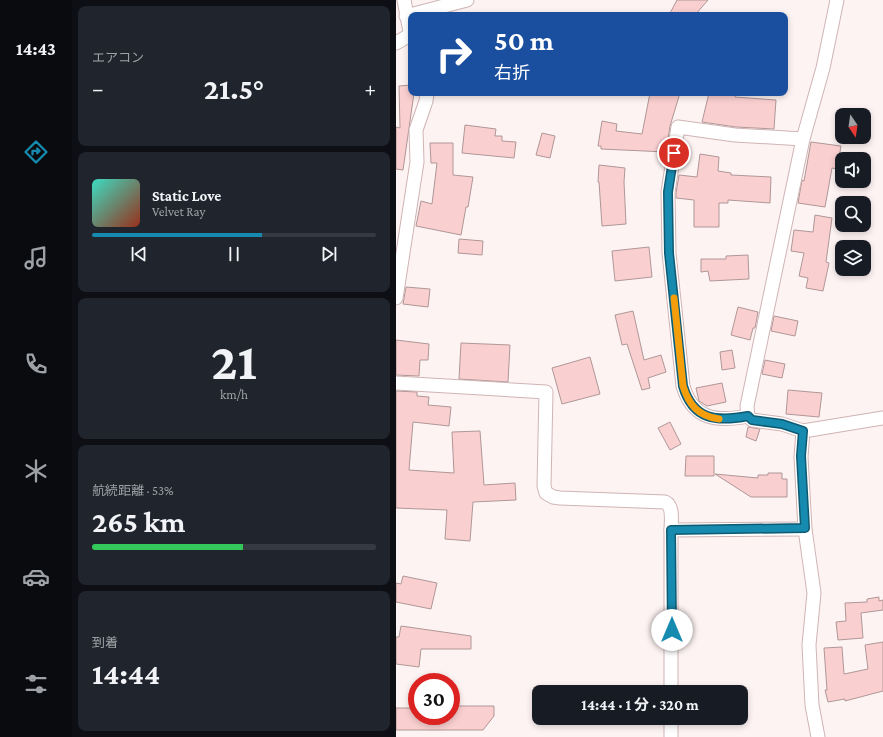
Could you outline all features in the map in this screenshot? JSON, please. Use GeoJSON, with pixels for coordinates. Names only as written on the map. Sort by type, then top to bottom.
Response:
{"type":"FeatureCollection","features":[{"type":"Feature","properties":{"kind":"street"},"geometry":{"type":"LineString","coordinates":[[404,0],[408,24]]}},
{"type":"Feature","properties":{"kind":"street"},"geometry":{"type":"LineString","coordinates":[[421,12],[467,0]]}},
{"type":"Feature","properties":{"kind":"street"},"geometry":{"type":"LineString","coordinates":[[837,0],[823,68],[803,139],[747,406],[748,416],[752,420],[782,424],[803,431],[883,418]]}},
{"type":"Feature","properties":{"kind":"street"},"geometry":{"type":"LineString","coordinates":[[396,43],[408,37]]}},
{"type":"Feature","properties":{"kind":"street"},"geometry":{"type":"LineString","coordinates":[[396,298],[417,162],[416,130],[427,96]]}},
{"type":"Feature","properties":{"kind":"street"},"geometry":{"type":"LineString","coordinates":[[748,416],[727,420],[711,418],[695,409],[687,399],[683,386],[669,253],[668,192],[678,127],[735,135],[803,139]]}},
{"type":"Feature","properties":{"kind":"street"},"geometry":{"type":"LineString","coordinates":[[396,383],[546,392],[544,486],[546,493],[553,497],[560,498],[665,502],[670,508],[671,530],[671,685]]}},
{"type":"Feature","properties":{"kind":"street"},"geometry":{"type":"LineString","coordinates":[[803,431],[801,456],[805,528],[814,593],[809,645],[812,705],[818,737]]}},
{"type":"Feature","properties":{"kind":"street"},"geometry":{"type":"LineString","coordinates":[[671,530],[805,528]]}},
{"type":"Feature","properties":{"kind":"street"},"geometry":{"type":"LineString","coordinates":[[671,725],[671,737]]}},
{"type":"Feature","properties":{"kind":"building"},"geometry":{"type":"Polygon","coordinates":[[[677,0],[708,0],[698,12],[671,12],[677,0]]]}},
{"type":"Feature","properties":{"kind":"building"},"geometry":{"type":"Polygon","coordinates":[[[408,85],[408,96],[414,96],[403,170],[396,169],[396,127],[400,128],[399,86],[408,85]]]}},
{"type":"Feature","properties":{"kind":"building"},"geometry":{"type":"Polygon","coordinates":[[[649,96],[679,96],[670,126],[666,152],[601,149],[601,146],[598,146],[602,121],[617,124],[616,131],[642,134],[649,96]]]}},
{"type":"Feature","properties":{"kind":"building"},"geometry":{"type":"Polygon","coordinates":[[[708,96],[735,96],[776,100],[774,129],[736,127],[702,122],[708,96]]]}},
{"type":"Feature","properties":{"kind":"building"},"geometry":{"type":"Polygon","coordinates":[[[465,125],[496,129],[495,136],[502,136],[502,141],[516,142],[514,158],[462,153],[465,125]]]}},
{"type":"Feature","properties":{"kind":"building"},"geometry":{"type":"Polygon","coordinates":[[[542,133],[555,136],[550,158],[536,155],[542,133]]]}},
{"type":"Feature","properties":{"kind":"building"},"geometry":{"type":"Polygon","coordinates":[[[811,142],[841,146],[840,152],[835,152],[835,169],[832,168],[825,207],[798,203],[802,180],[804,181],[811,142]]]}},
{"type":"Feature","properties":{"kind":"building"},"geometry":{"type":"Polygon","coordinates":[[[430,143],[453,143],[453,175],[473,177],[461,235],[416,226],[421,201],[432,204],[437,163],[431,163],[430,143]]]}},
{"type":"Feature","properties":{"kind":"building"},"geometry":{"type":"Polygon","coordinates":[[[700,154],[719,157],[718,171],[731,173],[731,175],[771,177],[770,203],[728,200],[728,203],[719,203],[719,227],[694,227],[694,200],[676,198],[676,193],[679,175],[697,177],[700,154]]]}},
{"type":"Feature","properties":{"kind":"building"},"geometry":{"type":"Polygon","coordinates":[[[599,165],[625,168],[624,182],[626,224],[602,226],[598,182],[599,165]]]}},
{"type":"Feature","properties":{"kind":"building"},"geometry":{"type":"Polygon","coordinates":[[[815,215],[832,218],[826,262],[829,263],[823,291],[806,288],[808,278],[799,276],[804,253],[791,251],[794,230],[813,232],[815,215]]]}},
{"type":"Feature","properties":{"kind":"building"},"geometry":{"type":"Polygon","coordinates":[[[459,239],[483,241],[482,255],[458,253],[459,239]]]}},
{"type":"Feature","properties":{"kind":"building"},"geometry":{"type":"Polygon","coordinates":[[[649,247],[652,277],[615,281],[612,251],[649,247]]]}},
{"type":"Feature","properties":{"kind":"building"},"geometry":{"type":"Polygon","coordinates":[[[748,255],[749,279],[710,281],[708,271],[701,272],[701,259],[726,259],[726,256],[748,255]]]}},
{"type":"Feature","properties":{"kind":"building"},"geometry":{"type":"Polygon","coordinates":[[[406,287],[430,289],[428,307],[403,304],[406,287]]]}},
{"type":"Feature","properties":{"kind":"building"},"geometry":{"type":"Polygon","coordinates":[[[738,307],[758,312],[755,328],[753,328],[750,340],[731,335],[738,307]]]}},
{"type":"Feature","properties":{"kind":"building"},"geometry":{"type":"Polygon","coordinates":[[[633,311],[644,360],[661,355],[666,372],[648,378],[650,388],[642,390],[627,344],[622,345],[615,315],[633,311]]]}},
{"type":"Feature","properties":{"kind":"building"},"geometry":{"type":"Polygon","coordinates":[[[774,316],[798,321],[795,336],[771,331],[774,316]]]}},
{"type":"Feature","properties":{"kind":"building"},"geometry":{"type":"Polygon","coordinates":[[[396,340],[429,344],[428,360],[420,360],[419,376],[396,375],[396,340]]]}},
{"type":"Feature","properties":{"kind":"building"},"geometry":{"type":"Polygon","coordinates":[[[461,343],[510,345],[508,382],[459,379],[461,343]]]}},
{"type":"Feature","properties":{"kind":"building"},"geometry":{"type":"Polygon","coordinates":[[[732,350],[735,368],[722,370],[720,352],[732,350]]]}},
{"type":"Feature","properties":{"kind":"building"},"geometry":{"type":"Polygon","coordinates":[[[590,357],[600,394],[562,404],[552,368],[590,357]]]}},
{"type":"Feature","properties":{"kind":"building"},"geometry":{"type":"Polygon","coordinates":[[[765,360],[785,364],[782,378],[762,374],[765,360]]]}},
{"type":"Feature","properties":{"kind":"building"},"geometry":{"type":"Polygon","coordinates":[[[722,383],[726,402],[707,406],[699,401],[696,388],[722,383]]]}},
{"type":"Feature","properties":{"kind":"building"},"geometry":{"type":"Polygon","coordinates":[[[788,390],[822,393],[819,417],[786,414],[788,390]]]}},
{"type":"Feature","properties":{"kind":"building"},"geometry":{"type":"Polygon","coordinates":[[[396,391],[417,392],[417,396],[429,397],[428,405],[451,407],[449,426],[413,422],[409,470],[454,473],[452,432],[480,431],[484,485],[515,483],[516,500],[473,502],[470,541],[445,539],[447,510],[396,508],[396,391]]]}},
{"type":"Feature","properties":{"kind":"building"},"geometry":{"type":"Polygon","coordinates":[[[670,422],[681,444],[670,450],[658,428],[670,422]]]}},
{"type":"Feature","properties":{"kind":"building"},"geometry":{"type":"Polygon","coordinates":[[[748,427],[760,429],[756,441],[746,437],[748,427]]]}},
{"type":"Feature","properties":{"kind":"building"},"geometry":{"type":"Polygon","coordinates":[[[686,456],[714,456],[714,476],[685,476],[686,456]]]}},
{"type":"Feature","properties":{"kind":"building"},"geometry":{"type":"Polygon","coordinates":[[[768,473],[782,473],[782,479],[787,479],[787,497],[751,497],[715,474],[758,478],[758,475],[768,475],[768,473]]]}},
{"type":"Feature","properties":{"kind":"building"},"geometry":{"type":"Polygon","coordinates":[[[403,576],[437,583],[431,609],[396,602],[396,583],[401,584],[403,576]]]}},
{"type":"Feature","properties":{"kind":"building"},"geometry":{"type":"Polygon","coordinates":[[[879,597],[879,601],[883,600],[883,610],[861,613],[863,638],[838,640],[836,622],[846,621],[845,603],[867,602],[867,599],[879,597]]]}},
{"type":"Feature","properties":{"kind":"building"},"geometry":{"type":"Polygon","coordinates":[[[401,626],[471,636],[471,649],[421,649],[419,667],[396,664],[396,637],[399,637],[401,626]]]}},
{"type":"Feature","properties":{"kind":"building"},"geometry":{"type":"Polygon","coordinates":[[[883,642],[883,691],[845,701],[845,699],[828,702],[825,690],[827,690],[824,648],[842,647],[844,674],[868,669],[865,645],[883,642]]]}},
{"type":"Feature","properties":{"kind":"building"},"geometry":{"type":"Polygon","coordinates":[[[460,706],[494,706],[494,716],[483,730],[396,730],[396,708],[408,708],[408,725],[460,725],[460,706]]]}},
{"type":"Feature","properties":{"kind":"slow traffic"},"geometry":{"type":"LineString","coordinates":[[674,298],[683,386],[687,399],[695,409],[711,418],[719,419]]}},
{"type":"Feature","properties":{"kind":"route"},"geometry":{"type":"LineString","coordinates":[[672,630],[671,530],[805,528],[801,456],[803,431],[782,424],[752,420],[748,416],[727,420],[711,418],[695,409],[687,399],[683,386],[669,253],[668,192],[674,153]]}}]}
